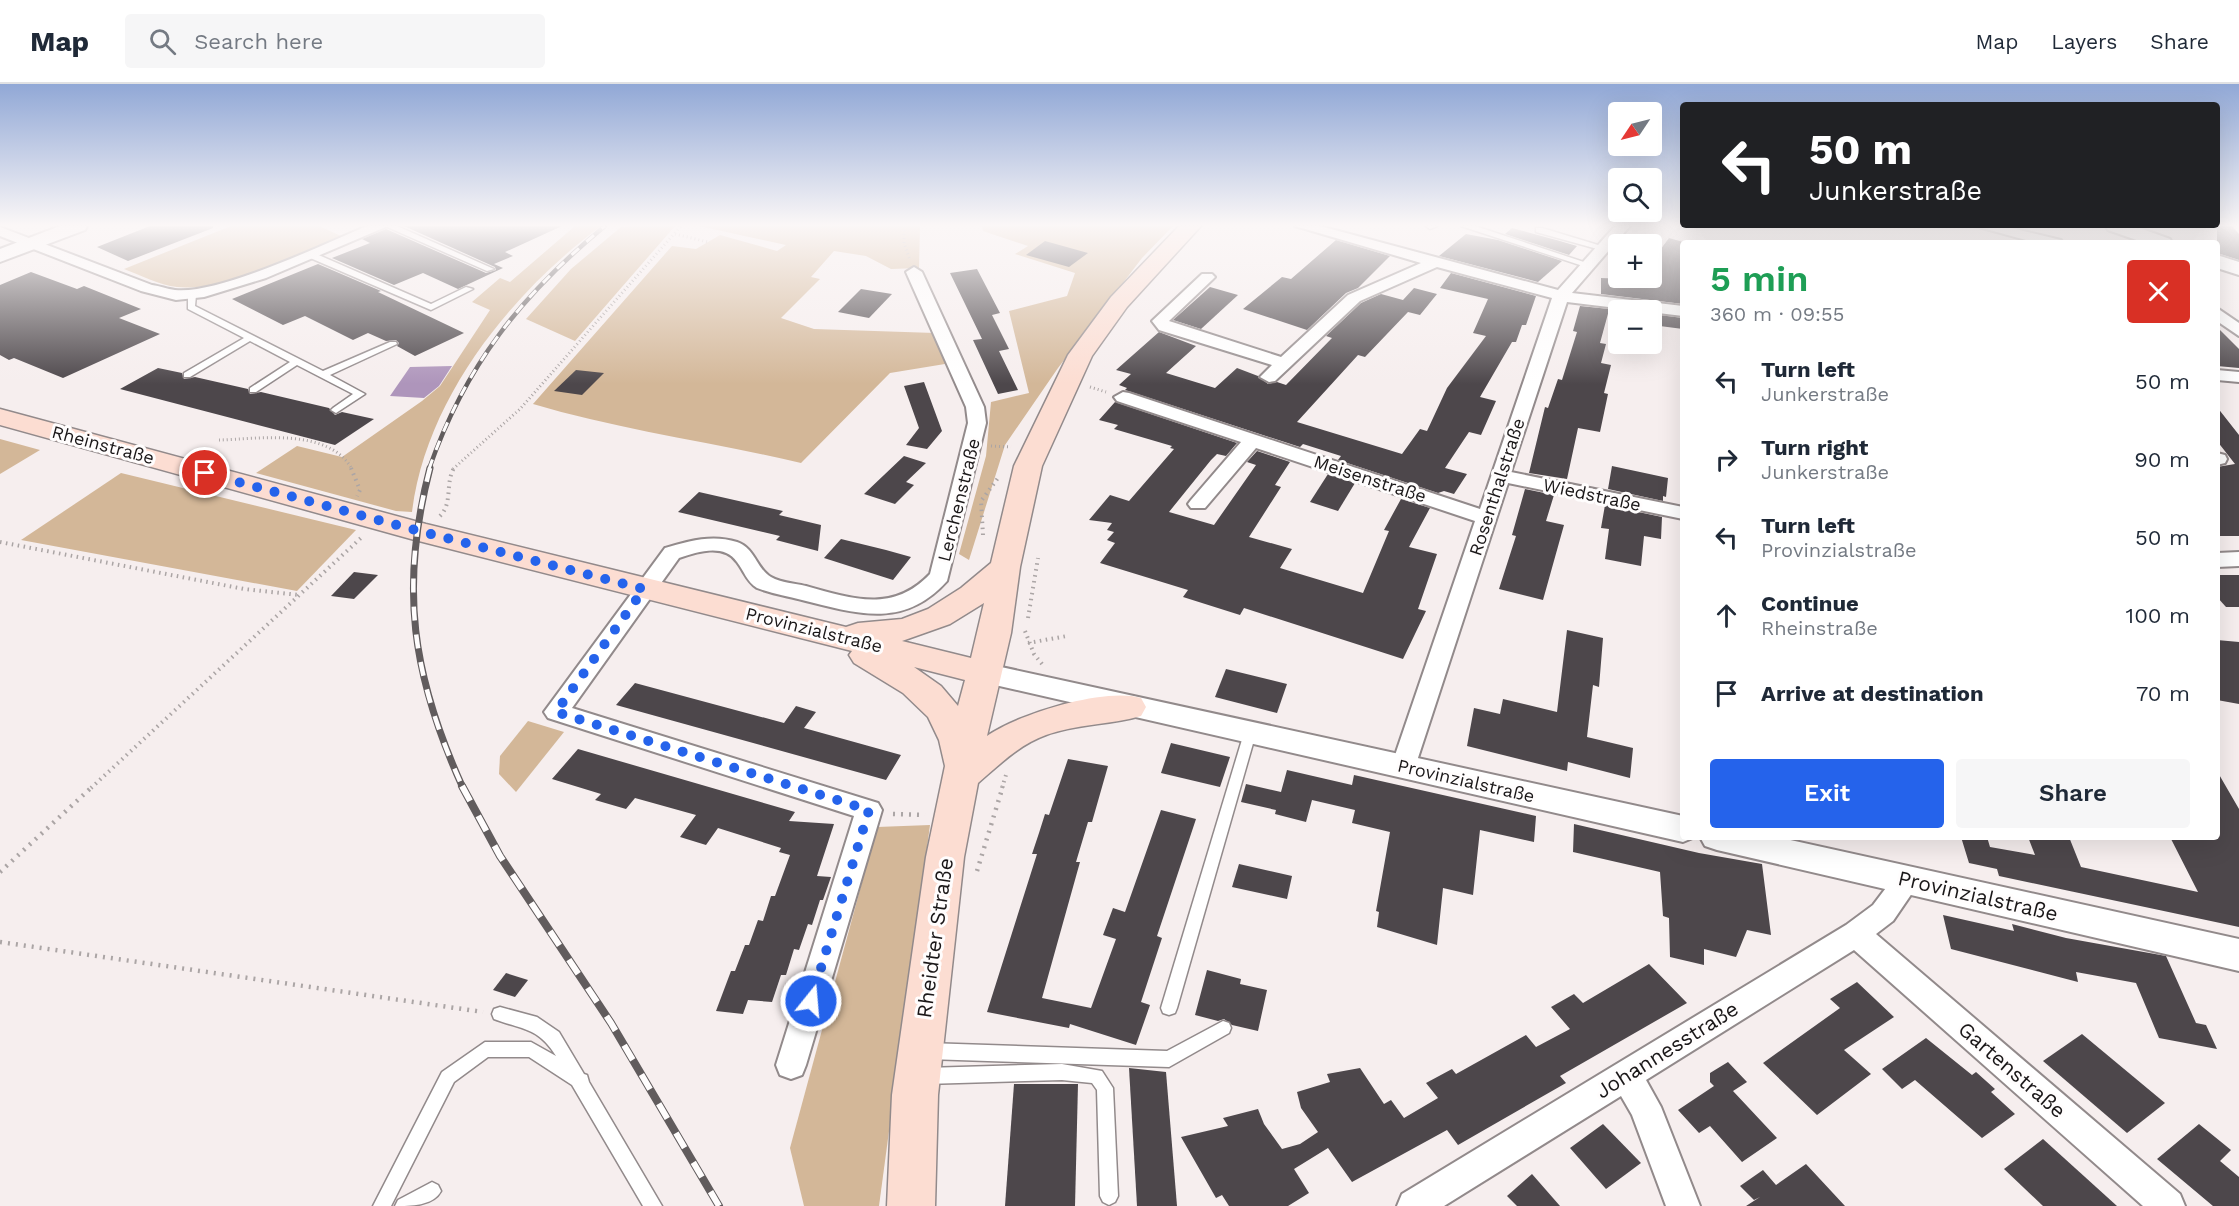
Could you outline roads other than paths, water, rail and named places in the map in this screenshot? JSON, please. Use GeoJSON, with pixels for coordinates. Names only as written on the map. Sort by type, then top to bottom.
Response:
{"type":"FeatureCollection","features":[{"type":"Feature","properties":{"kind":"main road","name":"Rheidter Straße"},"geometry":{"type":"LineString","coordinates":[[910,1206],[913,1123],[919,1063],[945,857],[983,673],[995,633],[1005,567],[1028,466],[1066,380],[1086,347],[1119,302],[1141,278]]}},
{"type":"Feature","properties":{"kind":"main road","name":"Rheinstraße"},"geometry":{"type":"LineString","coordinates":[[0,417],[380,520]]}},
{"type":"Feature","properties":{"kind":"main road","name":"Provinzialstraße"},"geometry":{"type":"LineString","coordinates":[[380,520],[644,589],[983,673]]}},
{"type":"Feature","properties":{"kind":"main road"},"geometry":{"type":"LineString","coordinates":[[829,634],[873,634],[908,628],[938,619],[972,598],[1005,567]]}},
{"type":"Feature","properties":{"kind":"main road"},"geometry":{"type":"LineString","coordinates":[[829,634],[898,673],[934,698],[948,716],[958,738],[961,776]]}},
{"type":"Feature","properties":{"kind":"main road"},"geometry":{"type":"LineString","coordinates":[[961,776],[996,749],[1035,725],[1069,716],[1129,707]]}},
{"type":"Feature","properties":{"kind":"street"},"geometry":{"type":"LineString","coordinates":[[122,278],[166,293],[192,295],[249,278]]}},
{"type":"Feature","properties":{"kind":"street","name":"Lerchenstraße"},"geometry":{"type":"LineString","coordinates":[[791,1065],[869,810],[556,712],[672,553],[692,546],[712,543],[739,552],[762,581],[850,605],[878,609],[900,606],[920,596],[933,586],[940,576],[977,423],[975,407],[917,278]]}},
{"type":"Feature","properties":{"kind":"street"},"geometry":{"type":"LineString","coordinates":[[1206,278],[1160,321],[1165,327],[1284,363]]}},
{"type":"Feature","properties":{"kind":"street"},"geometry":{"type":"LineString","coordinates":[[1269,377],[1354,298],[1399,278]]}},
{"type":"Feature","properties":{"kind":"street"},"geometry":{"type":"LineString","coordinates":[[1493,278],[1561,296],[1680,311]]}},
{"type":"Feature","properties":{"kind":"street","name":"Rosenthalstraße"},"geometry":{"type":"LineString","coordinates":[[1403,767],[1561,296],[1577,278]]}},
{"type":"Feature","properties":{"kind":"street"},"geometry":{"type":"LineString","coordinates":[[2220,315],[2239,331]]}},
{"type":"Feature","properties":{"kind":"street"},"geometry":{"type":"LineString","coordinates":[[2220,375],[2239,377]]}},
{"type":"Feature","properties":{"kind":"street","name":"Meisenstraße"},"geometry":{"type":"LineString","coordinates":[[1123,397],[1487,518]]}},
{"type":"Feature","properties":{"kind":"street"},"geometry":{"type":"LineString","coordinates":[[1198,504],[1253,440]]}},
{"type":"Feature","properties":{"kind":"street","name":"Wiedstraße"},"geometry":{"type":"LineString","coordinates":[[1500,476],[1680,512]]}},
{"type":"Feature","properties":{"kind":"street"},"geometry":{"type":"LineString","coordinates":[[2220,560],[2239,559]]}},
{"type":"Feature","properties":{"kind":"street","name":"Provinzialstraße"},"geometry":{"type":"LineString","coordinates":[[983,673],[1680,828]]}},
{"type":"Feature","properties":{"kind":"street","name":"Provinzialstraße"},"geometry":{"type":"LineString","coordinates":[[1730,840],[2239,954]]}},
{"type":"Feature","properties":{"kind":"street","name":"Johannesstraße"},"geometry":{"type":"LineString","coordinates":[[1414,1206],[1856,934],[1882,913],[1908,880]]}},
{"type":"Feature","properties":{"kind":"street","name":"Gartenstraße"},"geometry":{"type":"LineString","coordinates":[[1856,934],[2168,1206]]}},
{"type":"Feature","properties":{"kind":"street"},"geometry":{"type":"LineString","coordinates":[[1625,1075],[1645,1107],[1683,1206]]}},
{"type":"Feature","properties":{"kind":"lane"},"geometry":{"type":"LineString","coordinates":[[364,278],[430,307],[469,289]]}},
{"type":"Feature","properties":{"kind":"lane"},"geometry":{"type":"LineString","coordinates":[[192,295],[191,307],[360,394],[336,410]]}},
{"type":"Feature","properties":{"kind":"lane"},"geometry":{"type":"LineString","coordinates":[[187,375],[252,337]]}},
{"type":"Feature","properties":{"kind":"lane"},"geometry":{"type":"LineString","coordinates":[[323,375],[393,344]]}},
{"type":"Feature","properties":{"kind":"lane"},"geometry":{"type":"LineString","coordinates":[[253,390],[297,361]]}},
{"type":"Feature","properties":{"kind":"lane"},"geometry":{"type":"LineString","coordinates":[[1169,1008],[1250,733]]}},
{"type":"Feature","properties":{"kind":"lane"},"geometry":{"type":"LineString","coordinates":[[500,1014],[531,1022],[553,1037],[653,1206]]}},
{"type":"Feature","properties":{"kind":"lane"},"geometry":{"type":"LineString","coordinates":[[919,1063],[1169,1059],[1223,1028]]}},
{"type":"Feature","properties":{"kind":"lane"},"geometry":{"type":"LineString","coordinates":[[382,1206],[448,1077],[485,1049],[531,1050],[581,1081]]}},
{"type":"Feature","properties":{"kind":"lane"},"geometry":{"type":"LineString","coordinates":[[919,1063],[1096,1076],[1105,1088],[1109,1196]]}},
{"type":"Feature","properties":{"kind":"lane"},"geometry":{"type":"LineString","coordinates":[[404,1206],[432,1191]]}},
{"type":"Feature","properties":{"kind":"railway"},"geometry":{"type":"LineString","coordinates":[[429,469],[443,432],[478,365],[522,306],[548,278]]}},
{"type":"Feature","properties":{"kind":"railway"},"geometry":{"type":"LineString","coordinates":[[430,468],[420,511],[415,552],[413,592],[416,631],[422,669],[432,707],[463,787]]}},
{"type":"Feature","properties":{"kind":"railway"},"geometry":{"type":"LineString","coordinates":[[463,787],[500,856],[611,1023],[719,1206]]}}]}
